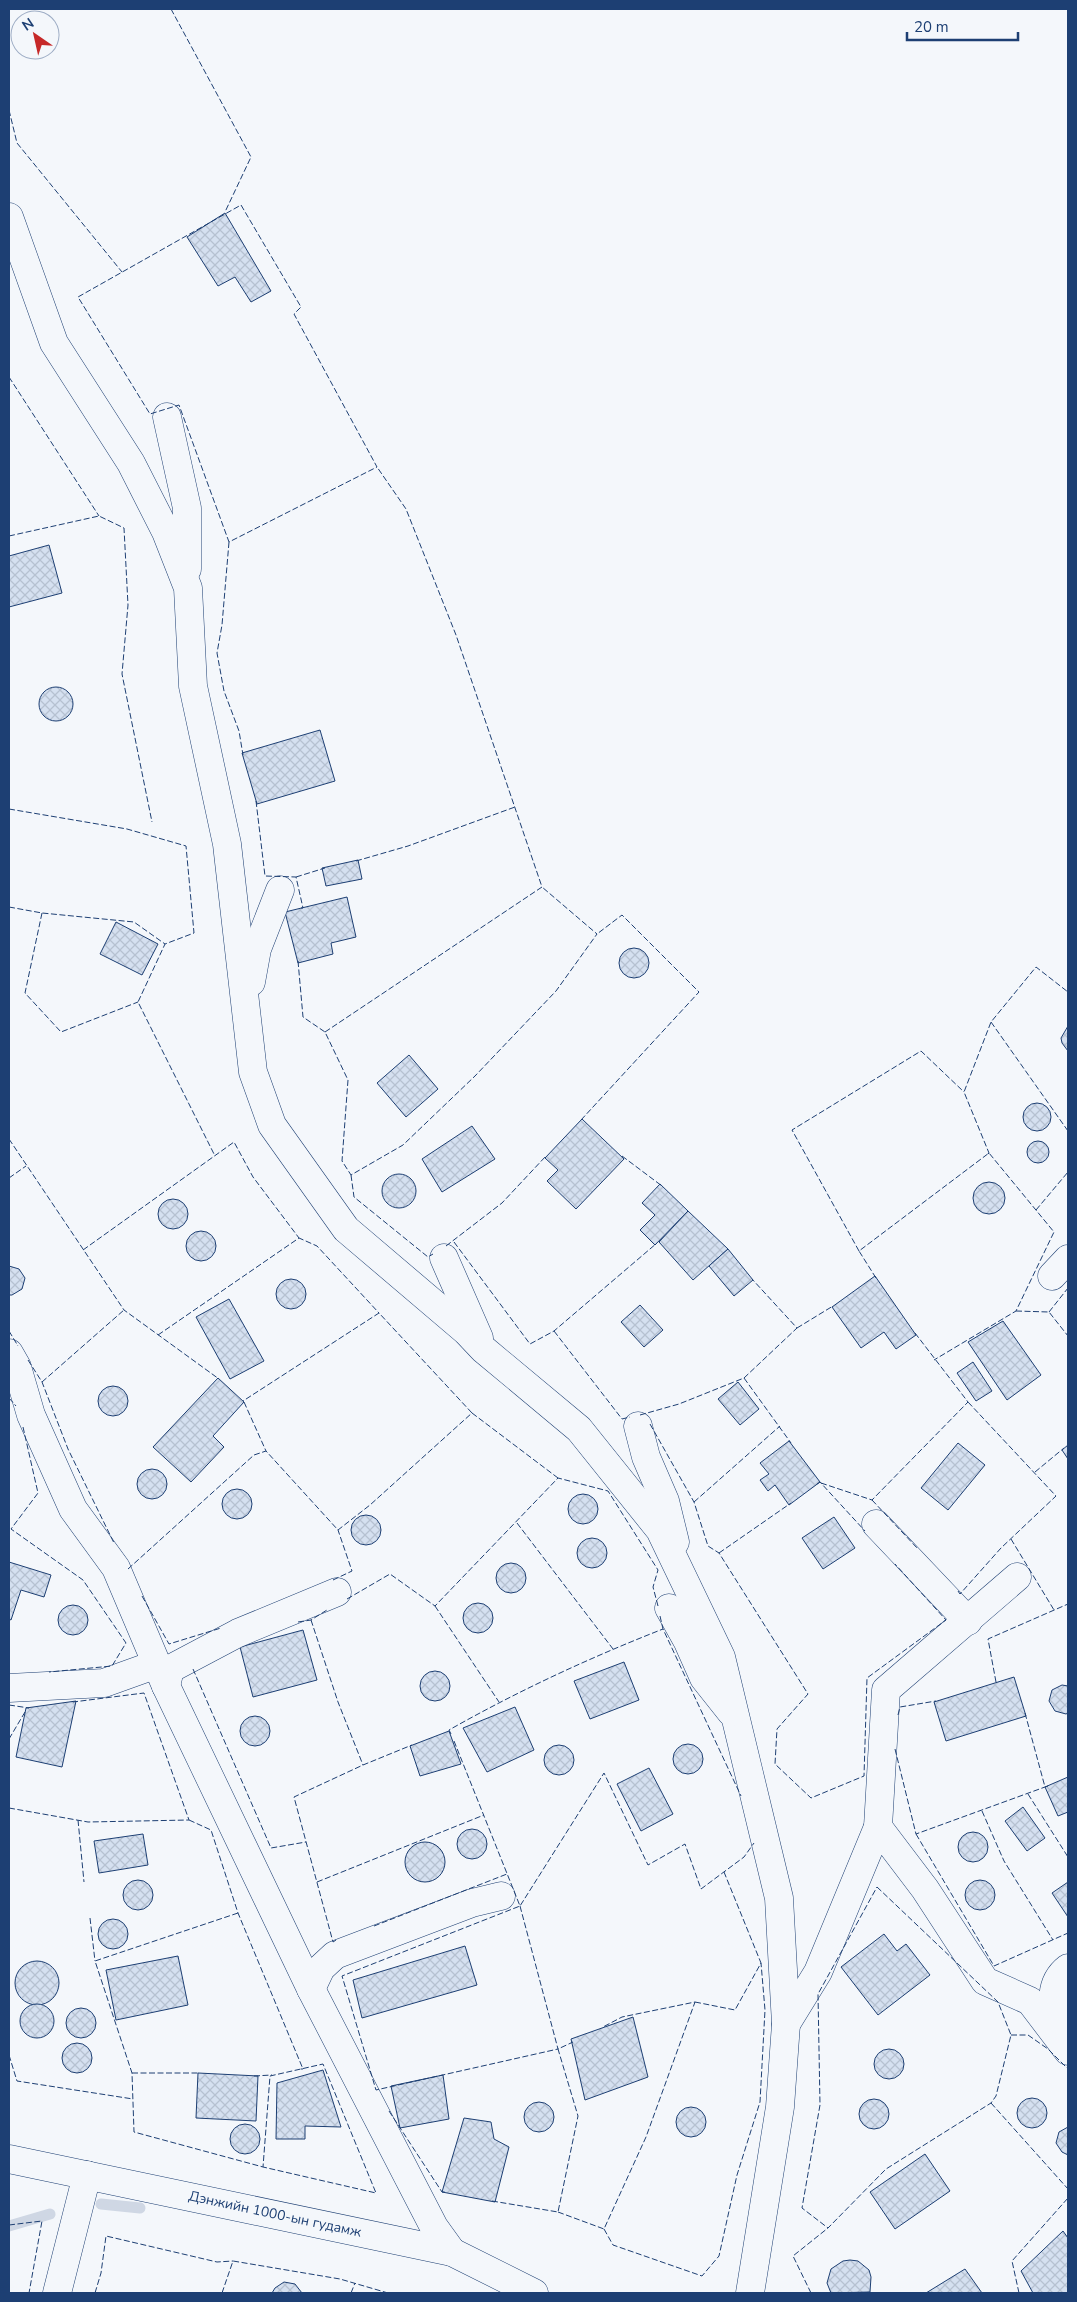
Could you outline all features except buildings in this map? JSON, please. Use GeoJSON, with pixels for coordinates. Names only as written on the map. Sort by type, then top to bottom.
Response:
{"type":"FeatureCollection","features":[{"type":"Feature","properties":{"kind":"street"},"geometry":{"type":"LineString","coordinates":[[9,218],[54,343],[131,463],[166,532],[188,588]]}},
{"type":"Feature","properties":{"kind":"street"},"geometry":{"type":"LineString","coordinates":[[167,417],[187,508],[188,588],[193,686],[226,844],[253,1072],[272,1125],[346,1229],[466,1331],[483,1349],[579,1429],[660,1530],[721,1657],[779,1898],[786,2024],[780,2107],[750,2293]]}},
{"type":"Feature","properties":{"kind":"street"},"geometry":{"type":"LineString","coordinates":[[246,1011],[257,949],[280,890]]}},
{"type":"Feature","properties":{"kind":"street"},"geometry":{"type":"LineString","coordinates":[[444,1258],[483,1349]]}},
{"type":"Feature","properties":{"kind":"street"},"geometry":{"type":"LineString","coordinates":[[9,1353],[17,1367],[31,1415],[73,1509],[116,1568],[161,1675],[311,1989],[434,2227],[452,2252]]}},
{"type":"Feature","properties":{"kind":"street"},"geometry":{"type":"LineString","coordinates":[[638,1426],[646,1457],[665,1500],[687,1587]]}},
{"type":"Feature","properties":{"kind":"street"},"geometry":{"type":"LineString","coordinates":[[876,1524],[968,1622]]}},
{"type":"Feature","properties":{"kind":"street"},"geometry":{"type":"LineString","coordinates":[[786,2024],[818,1972],[878,1827],[886,1690],[968,1622],[1017,1578]]}},
{"type":"Feature","properties":{"kind":"street"},"geometry":{"type":"LineString","coordinates":[[9,1688],[104,1684],[161,1675],[170,1668],[238,1633],[336,1592]]}},
{"type":"Feature","properties":{"kind":"street"},"geometry":{"type":"LineString","coordinates":[[669,1608],[688,1642],[704,1678],[735,1717]]}},
{"type":"Feature","properties":{"kind":"street"},"geometry":{"type":"LineString","coordinates":[[878,1827],[925,1889],[985,1981],[1030,2001],[1063,2044]]}},
{"type":"Feature","properties":{"kind":"street"},"geometry":{"type":"LineString","coordinates":[[311,1989],[321,1968],[335,1955],[472,1903],[501,1896]]}},
{"type":"Feature","properties":{"kind":"street"},"geometry":{"type":"LineString","coordinates":[[1063,2044],[1052,1994],[1063,1972],[1068,1968]]}},
{"type":"Feature","properties":{"kind":"street","name":"Дэнжийн 1000-ын гудамж"},"geometry":{"type":"LineString","coordinates":[[9,2159],[452,2252],[534,2293]]}},
{"type":"Feature","properties":{"kind":"street"},"geometry":{"type":"LineString","coordinates":[[57,2293],[87,2175]]}},
{"type":"Feature","properties":{"kind":"waterway"},"geometry":{"type":"LineString","coordinates":[[101,2204],[140,2208]]}},
{"type":"Feature","properties":{"kind":"waterway"},"geometry":{"type":"LineString","coordinates":[[9,2226],[50,2214]]}},
{"type":"Feature","properties":{"kind":"fence"},"geometry":{"type":"LineString","coordinates":[[171,9],[251,157],[225,212]]}},
{"type":"Feature","properties":{"kind":"fence"},"geometry":{"type":"LineString","coordinates":[[9,110],[17,143],[122,272]]}},
{"type":"Feature","properties":{"kind":"fence"},"geometry":{"type":"LineString","coordinates":[[241,205],[301,307],[294,314],[377,467],[229,542],[179,405],[150,414],[78,297],[241,205]]}},
{"type":"Feature","properties":{"kind":"fence"},"geometry":{"type":"LineString","coordinates":[[9,377],[99,516]]}},
{"type":"Feature","properties":{"kind":"fence"},"geometry":{"type":"LineString","coordinates":[[325,1032],[542,887],[456,635],[406,509],[377,467]]}},
{"type":"Feature","properties":{"kind":"fence"},"geometry":{"type":"LineString","coordinates":[[9,536],[99,516],[124,528],[128,605],[122,674],[152,822]]}},
{"type":"Feature","properties":{"kind":"fence"},"geometry":{"type":"LineString","coordinates":[[229,542],[222,625],[217,653],[224,691],[239,731],[243,755]]}},
{"type":"Feature","properties":{"kind":"fence"},"geometry":{"type":"LineString","coordinates":[[256,801],[265,876],[296,877],[303,908],[301,908]]}},
{"type":"Feature","properties":{"kind":"fence"},"geometry":{"type":"LineString","coordinates":[[356,861],[408,846],[515,807]]}},
{"type":"Feature","properties":{"kind":"fence"},"geometry":{"type":"LineString","coordinates":[[9,809],[127,829],[186,846],[194,933],[165,944],[138,1002],[215,1156]]}},
{"type":"Feature","properties":{"kind":"fence"},"geometry":{"type":"LineString","coordinates":[[296,877],[325,868]]}},
{"type":"Feature","properties":{"kind":"fence"},"geometry":{"type":"LineString","coordinates":[[298,961],[303,1017],[325,1032],[348,1080],[342,1161],[351,1175],[403,1145],[475,1076],[556,991],[597,934],[542,887]]}},
{"type":"Feature","properties":{"kind":"fence"},"geometry":{"type":"LineString","coordinates":[[9,907],[42,913],[134,922],[165,944]]}},
{"type":"Feature","properties":{"kind":"fence"},"geometry":{"type":"LineString","coordinates":[[42,913],[25,993],[61,1032],[138,1002]]}},
{"type":"Feature","properties":{"kind":"fence"},"geometry":{"type":"LineString","coordinates":[[581,1120],[699,992],[622,915],[597,934]]}},
{"type":"Feature","properties":{"kind":"fence"},"geometry":{"type":"LineString","coordinates":[[988,1154],[964,1092],[991,1022],[1036,967],[1068,992]]}},
{"type":"Feature","properties":{"kind":"fence"},"geometry":{"type":"LineString","coordinates":[[991,1022],[1068,1131]]}},
{"type":"Feature","properties":{"kind":"fence"},"geometry":{"type":"LineString","coordinates":[[859,1251],[792,1130],[921,1051],[964,1092]]}},
{"type":"Feature","properties":{"kind":"fence"},"geometry":{"type":"LineString","coordinates":[[9,1139],[124,1310],[219,1379]]}},
{"type":"Feature","properties":{"kind":"fence"},"geometry":{"type":"LineString","coordinates":[[83,1250],[234,1142],[253,1177],[299,1238]]}},
{"type":"Feature","properties":{"kind":"fence"},"geometry":{"type":"LineString","coordinates":[[876,1278],[859,1251],[989,1153],[1054,1232],[1016,1311],[934,1360]]}},
{"type":"Feature","properties":{"kind":"fence"},"geometry":{"type":"LineString","coordinates":[[446,1246],[502,1203],[546,1156]]}},
{"type":"Feature","properties":{"kind":"fence"},"geometry":{"type":"LineString","coordinates":[[622,1156],[662,1186]]}},
{"type":"Feature","properties":{"kind":"fence"},"geometry":{"type":"LineString","coordinates":[[9,1178],[26,1166]]}},
{"type":"Feature","properties":{"kind":"fence"},"geometry":{"type":"LineString","coordinates":[[1036,1210],[1068,1172]]}},
{"type":"Feature","properties":{"kind":"fence"},"geometry":{"type":"LineString","coordinates":[[351,1175],[354,1197],[428,1257],[433,1254]]}},
{"type":"Feature","properties":{"kind":"fence"},"geometry":{"type":"LineString","coordinates":[[158,1335],[299,1238],[317,1246],[379,1313]]}},
{"type":"Feature","properties":{"kind":"fence"},"geometry":{"type":"LineString","coordinates":[[454,1242],[530,1344],[554,1331],[657,1243]]}},
{"type":"Feature","properties":{"kind":"fence"},"geometry":{"type":"LineString","coordinates":[[640,1415],[679,1404],[744,1378],[797,1328],[752,1279]]}},
{"type":"Feature","properties":{"kind":"fence"},"geometry":{"type":"LineString","coordinates":[[1049,1312],[1068,1288]]}},
{"type":"Feature","properties":{"kind":"fence"},"geometry":{"type":"LineString","coordinates":[[797,1328],[833,1306]]}},
{"type":"Feature","properties":{"kind":"fence"},"geometry":{"type":"LineString","coordinates":[[42,1382],[124,1310]]}},
{"type":"Feature","properties":{"kind":"fence"},"geometry":{"type":"LineString","coordinates":[[1016,1311],[1049,1312],[1068,1336]]}},
{"type":"Feature","properties":{"kind":"fence"},"geometry":{"type":"LineString","coordinates":[[128,1569],[254,1455],[266,1451],[338,1530],[370,1505],[472,1413],[379,1313],[243,1401]]}},
{"type":"Feature","properties":{"kind":"fence"},"geometry":{"type":"LineString","coordinates":[[9,1331],[18,1346]]}},
{"type":"Feature","properties":{"kind":"fence"},"geometry":{"type":"LineString","coordinates":[[554,1331],[622,1419],[630,1417]]}},
{"type":"Feature","properties":{"kind":"fence"},"geometry":{"type":"LineString","coordinates":[[821,1483],[872,1500],[968,1402],[915,1333]]}},
{"type":"Feature","properties":{"kind":"fence"},"geometry":{"type":"LineString","coordinates":[[28,1360],[42,1382],[68,1449],[114,1543]]}},
{"type":"Feature","properties":{"kind":"fence"},"geometry":{"type":"LineString","coordinates":[[744,1378],[791,1443]]}},
{"type":"Feature","properties":{"kind":"fence"},"geometry":{"type":"LineString","coordinates":[[9,1398],[16,1406]]}},
{"type":"Feature","properties":{"kind":"fence"},"geometry":{"type":"LineString","coordinates":[[244,1402],[266,1451]]}},
{"type":"Feature","properties":{"kind":"fence"},"geometry":{"type":"LineString","coordinates":[[958,1591],[960,1594],[1001,1548],[1056,1496],[968,1402]]}},
{"type":"Feature","properties":{"kind":"fence"},"geometry":{"type":"LineString","coordinates":[[472,1413],[558,1478]]}},
{"type":"Feature","properties":{"kind":"fence"},"geometry":{"type":"LineString","coordinates":[[650,1424],[694,1502],[708,1546],[719,1553],[808,1694],[777,1729],[775,1764],[811,1798],[864,1776],[867,1678],[946,1620],[895,1564]]}},
{"type":"Feature","properties":{"kind":"fence"},"geometry":{"type":"LineString","coordinates":[[694,1502],[780,1426]]}},
{"type":"Feature","properties":{"kind":"fence"},"geometry":{"type":"LineString","coordinates":[[23,1427],[38,1493],[11,1529],[83,1580],[126,1643],[112,1666],[49,1672]]}},
{"type":"Feature","properties":{"kind":"fence"},"geometry":{"type":"LineString","coordinates":[[1035,1472],[1064,1448]]}},
{"type":"Feature","properties":{"kind":"fence"},"geometry":{"type":"LineString","coordinates":[[347,1599],[390,1574],[435,1606],[558,1478],[608,1491],[658,1570],[653,1587],[658,1606]]}},
{"type":"Feature","properties":{"kind":"fence"},"geometry":{"type":"LineString","coordinates":[[817,1484],[820,1482],[865,1531]]}},
{"type":"Feature","properties":{"kind":"fence"},"geometry":{"type":"LineString","coordinates":[[872,1500],[918,1549]]}},
{"type":"Feature","properties":{"kind":"fence"},"geometry":{"type":"LineString","coordinates":[[719,1553],[791,1503]]}},
{"type":"Feature","properties":{"kind":"fence"},"geometry":{"type":"LineString","coordinates":[[517,1523],[613,1649]]}},
{"type":"Feature","properties":{"kind":"fence"},"geometry":{"type":"LineString","coordinates":[[333,1580],[352,1571],[338,1530]]}},
{"type":"Feature","properties":{"kind":"fence"},"geometry":{"type":"LineString","coordinates":[[1011,1539],[1054,1610]]}},
{"type":"Feature","properties":{"kind":"fence"},"geometry":{"type":"LineString","coordinates":[[142,1596],[169,1644],[221,1628]]}},
{"type":"Feature","properties":{"kind":"fence"},"geometry":{"type":"LineString","coordinates":[[996,1682],[988,1639],[1068,1604]]}},
{"type":"Feature","properties":{"kind":"fence"},"geometry":{"type":"LineString","coordinates":[[435,1606],[499,1702]]}},
{"type":"Feature","properties":{"kind":"fence"},"geometry":{"type":"LineString","coordinates":[[298,1622],[311,1620],[327,1610]]}},
{"type":"Feature","properties":{"kind":"fence"},"geometry":{"type":"LineString","coordinates":[[660,1616],[663,1629],[741,1796]]}},
{"type":"Feature","properties":{"kind":"fence"},"geometry":{"type":"LineString","coordinates":[[311,1620],[338,1702],[363,1765]]}},
{"type":"Feature","properties":{"kind":"fence"},"geometry":{"type":"LineString","coordinates":[[451,1734],[449,1730],[528,1689],[581,1663],[663,1629]]}},
{"type":"Feature","properties":{"kind":"fence"},"geometry":{"type":"LineString","coordinates":[[193,1669],[271,1848],[306,1842]]}},
{"type":"Feature","properties":{"kind":"fence"},"geometry":{"type":"LineString","coordinates":[[9,1808],[88,1822],[189,1820],[144,1693],[73,1702]]}},
{"type":"Feature","properties":{"kind":"fence"},"geometry":{"type":"LineString","coordinates":[[898,1715],[900,1707],[936,1701]]}},
{"type":"Feature","properties":{"kind":"fence"},"geometry":{"type":"LineString","coordinates":[[9,1705],[29,1708]]}},
{"type":"Feature","properties":{"kind":"fence"},"geometry":{"type":"LineString","coordinates":[[9,1739],[25,1712]]}},
{"type":"Feature","properties":{"kind":"fence"},"geometry":{"type":"LineString","coordinates":[[1025,1713],[1045,1787],[1048,1786]]}},
{"type":"Feature","properties":{"kind":"fence"},"geometry":{"type":"LineString","coordinates":[[454,1741],[520,1906],[604,1773],[648,1865],[685,1844],[701,1889],[744,1857],[754,1843]]}},
{"type":"Feature","properties":{"kind":"fence"},"geometry":{"type":"LineString","coordinates":[[336,1940],[333,1942],[294,1797],[412,1745]]}},
{"type":"Feature","properties":{"kind":"fence"},"geometry":{"type":"LineString","coordinates":[[895,1749],[916,1834],[1045,1787]]}},
{"type":"Feature","properties":{"kind":"fence"},"geometry":{"type":"LineString","coordinates":[[1028,1794],[1068,1857]]}},
{"type":"Feature","properties":{"kind":"fence"},"geometry":{"type":"LineString","coordinates":[[982,1811],[1004,1861],[1053,1940]]}},
{"type":"Feature","properties":{"kind":"fence"},"geometry":{"type":"LineString","coordinates":[[317,1882],[484,1815]]}},
{"type":"Feature","properties":{"kind":"fence"},"geometry":{"type":"LineString","coordinates":[[78,1820],[84,1882]]}},
{"type":"Feature","properties":{"kind":"fence"},"geometry":{"type":"LineString","coordinates":[[189,1820],[211,1830],[238,1913],[303,2069],[301,2069]]}},
{"type":"Feature","properties":{"kind":"fence"},"geometry":{"type":"LineString","coordinates":[[916,1834],[994,1966],[1068,1933]]}},
{"type":"Feature","properties":{"kind":"fence"},"geometry":{"type":"LineString","coordinates":[[695,2002],[735,2010],[761,1963],[724,1872]]}},
{"type":"Feature","properties":{"kind":"fence"},"geometry":{"type":"LineString","coordinates":[[374,1926],[507,1874]]}},
{"type":"Feature","properties":{"kind":"fence"},"geometry":{"type":"LineString","coordinates":[[877,1887],[998,2002],[1011,2035],[996,2096],[991,2103],[886,2169],[828,2228],[802,2208],[820,2105],[818,1994],[877,1887]]}},
{"type":"Feature","properties":{"kind":"fence"},"geometry":{"type":"LineString","coordinates":[[520,1906],[558,2049],[376,2090],[342,1976],[520,1906]]}},
{"type":"Feature","properties":{"kind":"fence"},"geometry":{"type":"LineString","coordinates":[[238,1913],[95,1961],[132,2073],[134,2132],[263,2167],[270,2076],[323,2064],[376,2193],[263,2167]]}},
{"type":"Feature","properties":{"kind":"fence"},"geometry":{"type":"LineString","coordinates":[[90,1918],[95,1961]]}},
{"type":"Feature","properties":{"kind":"fence"},"geometry":{"type":"LineString","coordinates":[[604,2229],[613,2245],[702,2276],[719,2256],[737,2175],[760,2102],[765,2010],[761,1963]]}},
{"type":"Feature","properties":{"kind":"fence"},"geometry":{"type":"LineString","coordinates":[[558,2212],[604,2229],[646,2137],[695,2002],[622,2017],[603,2027]]}},
{"type":"Feature","properties":{"kind":"fence"},"geometry":{"type":"LineString","coordinates":[[1011,2035],[1028,2035],[1048,2049],[1068,2069]]}},
{"type":"Feature","properties":{"kind":"fence"},"geometry":{"type":"LineString","coordinates":[[492,2201],[558,2212],[578,2116],[558,2049],[573,2042]]}},
{"type":"Feature","properties":{"kind":"fence"},"geometry":{"type":"LineString","coordinates":[[9,2055],[17,2081],[133,2099]]}},
{"type":"Feature","properties":{"kind":"fence"},"geometry":{"type":"LineString","coordinates":[[132,2073],[199,2073]]}},
{"type":"Feature","properties":{"kind":"fence"},"geometry":{"type":"LineString","coordinates":[[254,2076],[272,2075]]}},
{"type":"Feature","properties":{"kind":"fence"},"geometry":{"type":"LineString","coordinates":[[991,2103],[1068,2189]]}},
{"type":"Feature","properties":{"kind":"fence"},"geometry":{"type":"LineString","coordinates":[[389,2111],[442,2192],[445,2192]]}},
{"type":"Feature","properties":{"kind":"fence"},"geometry":{"type":"LineString","coordinates":[[1019,2293],[1012,2261],[1068,2198]]}},
{"type":"Feature","properties":{"kind":"fence"},"geometry":{"type":"LineString","coordinates":[[9,2225],[42,2221],[29,2293]]}},
{"type":"Feature","properties":{"kind":"fence"},"geometry":{"type":"LineString","coordinates":[[811,2293],[793,2256],[828,2228]]}},
{"type":"Feature","properties":{"kind":"fence"},"geometry":{"type":"LineString","coordinates":[[95,2293],[101,2273],[106,2236],[217,2262],[233,2261]]}},
{"type":"Feature","properties":{"kind":"fence"},"geometry":{"type":"LineString","coordinates":[[222,2293],[233,2261],[340,2279],[388,2293]]}},
{"type":"Feature","properties":{"kind":"fence"},"geometry":{"type":"LineString","coordinates":[[351,2293],[355,2283]]}}]}
